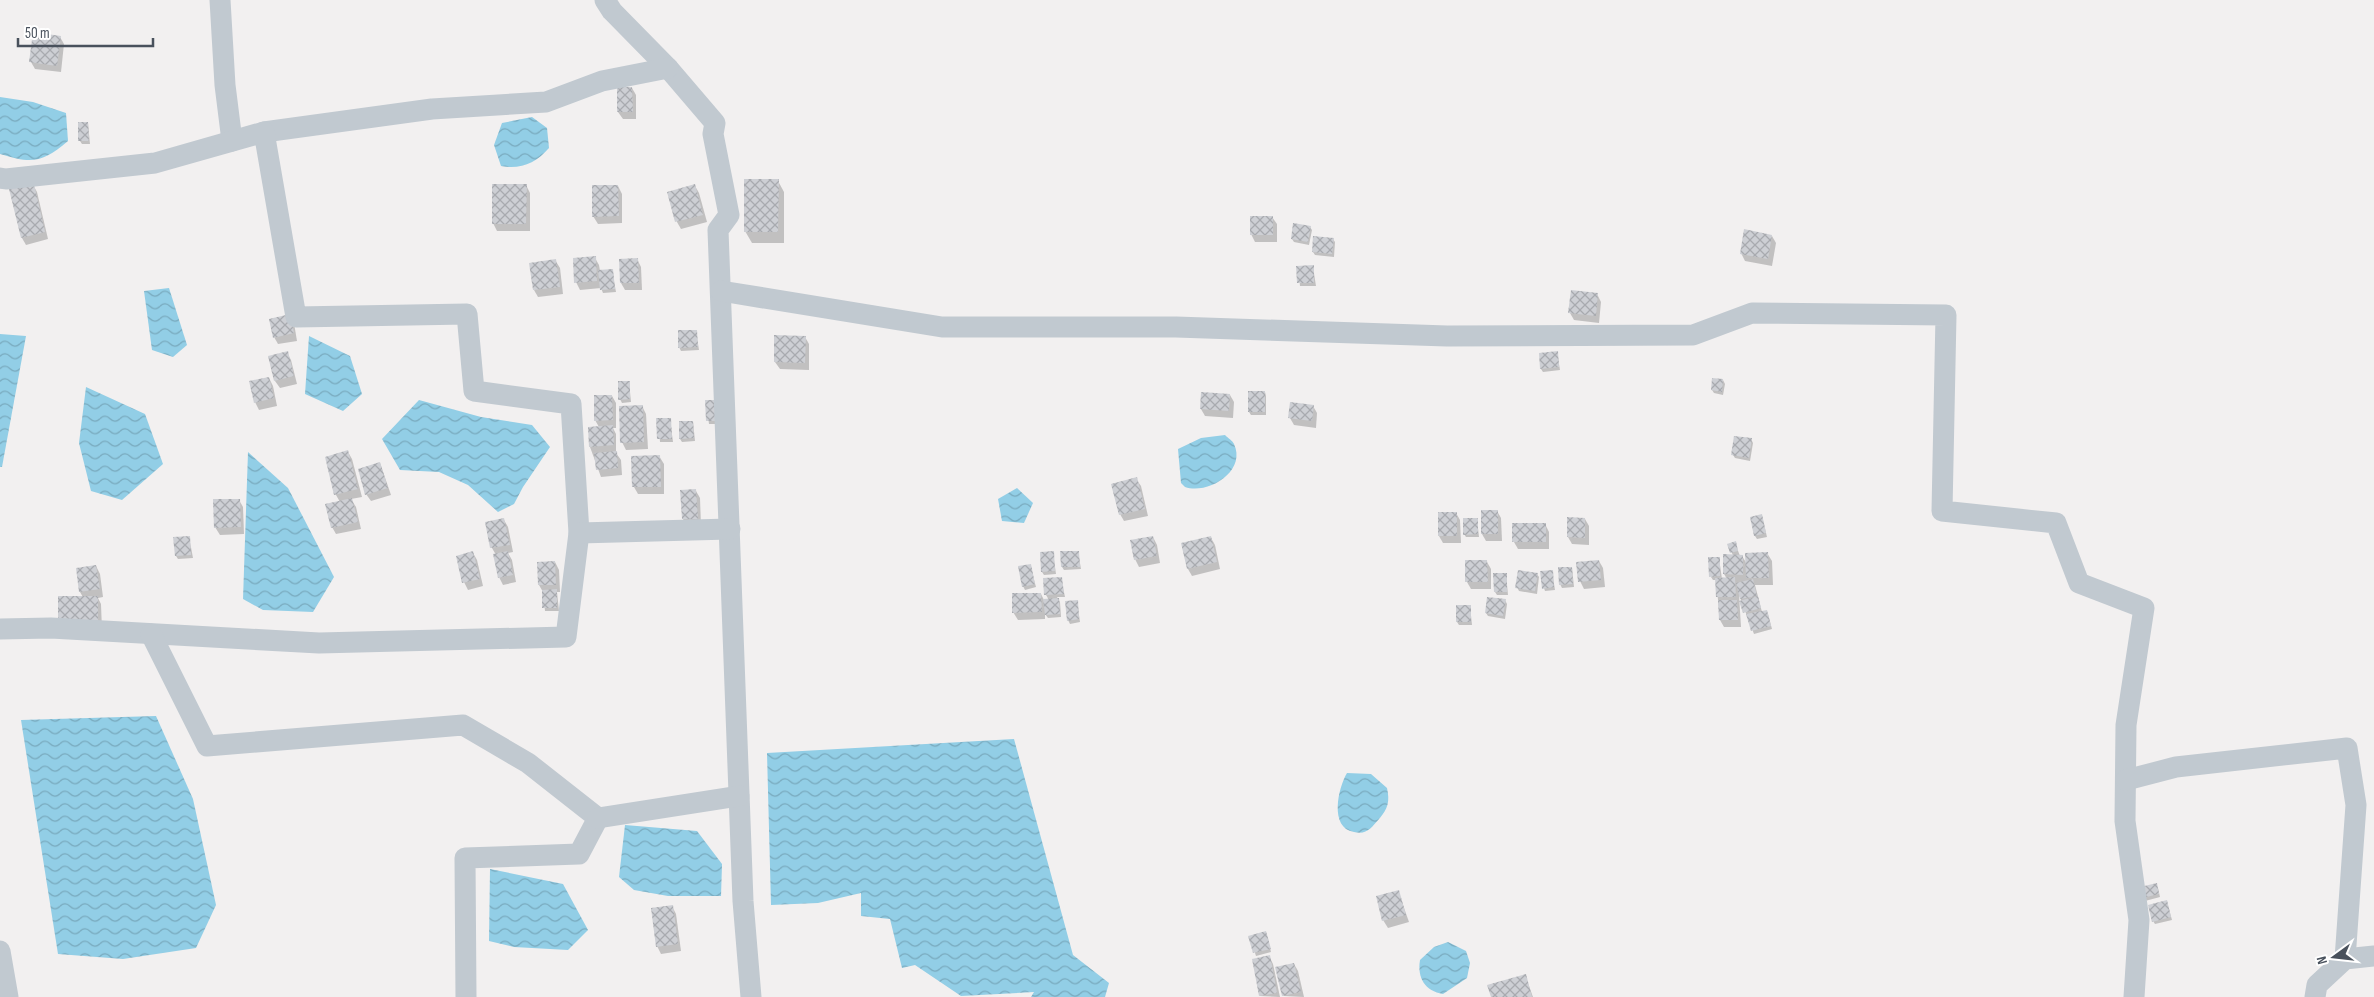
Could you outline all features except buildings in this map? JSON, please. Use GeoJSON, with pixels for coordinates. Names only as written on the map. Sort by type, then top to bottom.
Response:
{"type":"FeatureCollection","features":[{"type":"Feature","properties":{"kind":"street"},"geometry":{"type":"LineString","coordinates":[[220,0],[225,85],[232,141]]}},
{"type":"Feature","properties":{"kind":"street"},"geometry":{"type":"LineString","coordinates":[[605,0],[612,11],[668,68],[715,122],[713,134],[729,215],[718,230],[743,901],[751,997]]}},
{"type":"Feature","properties":{"kind":"street"},"geometry":{"type":"LineString","coordinates":[[0,178],[6,180],[155,163],[264,132],[432,110],[546,102],[602,81],[668,68]]}},
{"type":"Feature","properties":{"kind":"street"},"geometry":{"type":"LineString","coordinates":[[0,629],[51,628],[319,643],[566,637],[579,534],[571,404],[474,391],[467,314],[296,316],[264,132]]}},
{"type":"Feature","properties":{"kind":"street"},"geometry":{"type":"LineString","coordinates":[[721,291],[942,327],[1176,327],[1447,336],[1683,335],[1693,334],[1752,313],[1946,315],[1942,511],[2056,524],[2079,583],[2144,608],[2126,725],[2125,821],[2139,920],[2134,997]]}},
{"type":"Feature","properties":{"kind":"street"},"geometry":{"type":"LineString","coordinates":[[579,534],[730,529]]}},
{"type":"Feature","properties":{"kind":"street"},"geometry":{"type":"LineString","coordinates":[[152,634],[207,746],[463,725],[528,763],[598,818],[739,796]]}},
{"type":"Feature","properties":{"kind":"street"},"geometry":{"type":"LineString","coordinates":[[2126,780],[2176,767],[2347,748],[2356,805],[2345,959]]}},
{"type":"Feature","properties":{"kind":"street"},"geometry":{"type":"LineString","coordinates":[[466,997],[465,858],[578,854],[598,818]]}},
{"type":"Feature","properties":{"kind":"street"},"geometry":{"type":"LineString","coordinates":[[0,951],[8,997]]}},
{"type":"Feature","properties":{"kind":"street"},"geometry":{"type":"LineString","coordinates":[[2315,997],[2316,985],[2345,959],[2374,956]]}},
{"type":"Feature","properties":{"kind":"water"},"geometry":{"type":"Polygon","coordinates":[[[0,97],[33,102],[66,113],[68,141],[51,154],[36,160],[20,159],[0,154],[0,97]]]}},
{"type":"Feature","properties":{"kind":"water"},"geometry":{"type":"Polygon","coordinates":[[[532,117],[547,128],[549,148],[539,158],[527,164],[515,167],[501,166],[494,145],[502,123],[532,117]]]}},
{"type":"Feature","properties":{"kind":"water"},"geometry":{"type":"Polygon","coordinates":[[[169,288],[187,345],[173,357],[152,350],[144,291],[169,288]]]}},
{"type":"Feature","properties":{"kind":"water"},"geometry":{"type":"Polygon","coordinates":[[[0,334],[26,336],[2,467],[0,467],[0,334]]]}},
{"type":"Feature","properties":{"kind":"water"},"geometry":{"type":"Polygon","coordinates":[[[309,336],[350,356],[362,394],[343,411],[305,394],[309,336]]]}},
{"type":"Feature","properties":{"kind":"water"},"geometry":{"type":"Polygon","coordinates":[[[86,387],[145,414],[163,464],[122,500],[91,491],[79,443],[86,387]]]}},
{"type":"Feature","properties":{"kind":"water"},"geometry":{"type":"Polygon","coordinates":[[[419,400],[481,417],[532,425],[550,447],[514,504],[498,512],[468,485],[439,472],[400,470],[382,439],[419,400]]]}},
{"type":"Feature","properties":{"kind":"water"},"geometry":{"type":"Polygon","coordinates":[[[1225,435],[1233,443],[1237,454],[1235,464],[1230,472],[1223,479],[1204,488],[1194,489],[1185,487],[1181,483],[1178,449],[1201,438],[1225,435]]]}},
{"type":"Feature","properties":{"kind":"water"},"geometry":{"type":"Polygon","coordinates":[[[248,452],[288,488],[334,577],[313,612],[263,610],[243,599],[248,452]]]}},
{"type":"Feature","properties":{"kind":"water"},"geometry":{"type":"Polygon","coordinates":[[[1017,488],[1033,503],[1024,523],[1002,521],[998,499],[1017,488]]]}},
{"type":"Feature","properties":{"kind":"water"},"geometry":{"type":"Polygon","coordinates":[[[156,716],[193,799],[216,905],[196,948],[123,959],[58,954],[21,720],[156,716]]]}},
{"type":"Feature","properties":{"kind":"water"},"geometry":{"type":"Polygon","coordinates":[[[1014,739],[1073,955],[1109,983],[1105,997],[1031,997],[1034,992],[961,996],[915,965],[902,968],[890,919],[861,916],[861,893],[818,903],[771,905],[767,753],[1014,739]]]}},
{"type":"Feature","properties":{"kind":"water"},"geometry":{"type":"Polygon","coordinates":[[[1347,773],[1371,774],[1387,788],[1388,801],[1386,808],[1374,825],[1366,832],[1358,833],[1346,829],[1338,816],[1339,797],[1347,773]]]}},
{"type":"Feature","properties":{"kind":"water"},"geometry":{"type":"Polygon","coordinates":[[[625,825],[697,831],[722,864],[721,896],[668,896],[634,890],[619,877],[625,825]]]}},
{"type":"Feature","properties":{"kind":"water"},"geometry":{"type":"Polygon","coordinates":[[[490,869],[563,884],[588,930],[568,950],[514,947],[489,941],[490,869]]]}},
{"type":"Feature","properties":{"kind":"water"},"geometry":{"type":"Polygon","coordinates":[[[1448,942],[1466,951],[1470,963],[1467,978],[1443,994],[1427,987],[1421,978],[1419,967],[1420,960],[1434,947],[1448,942]]]}}]}
